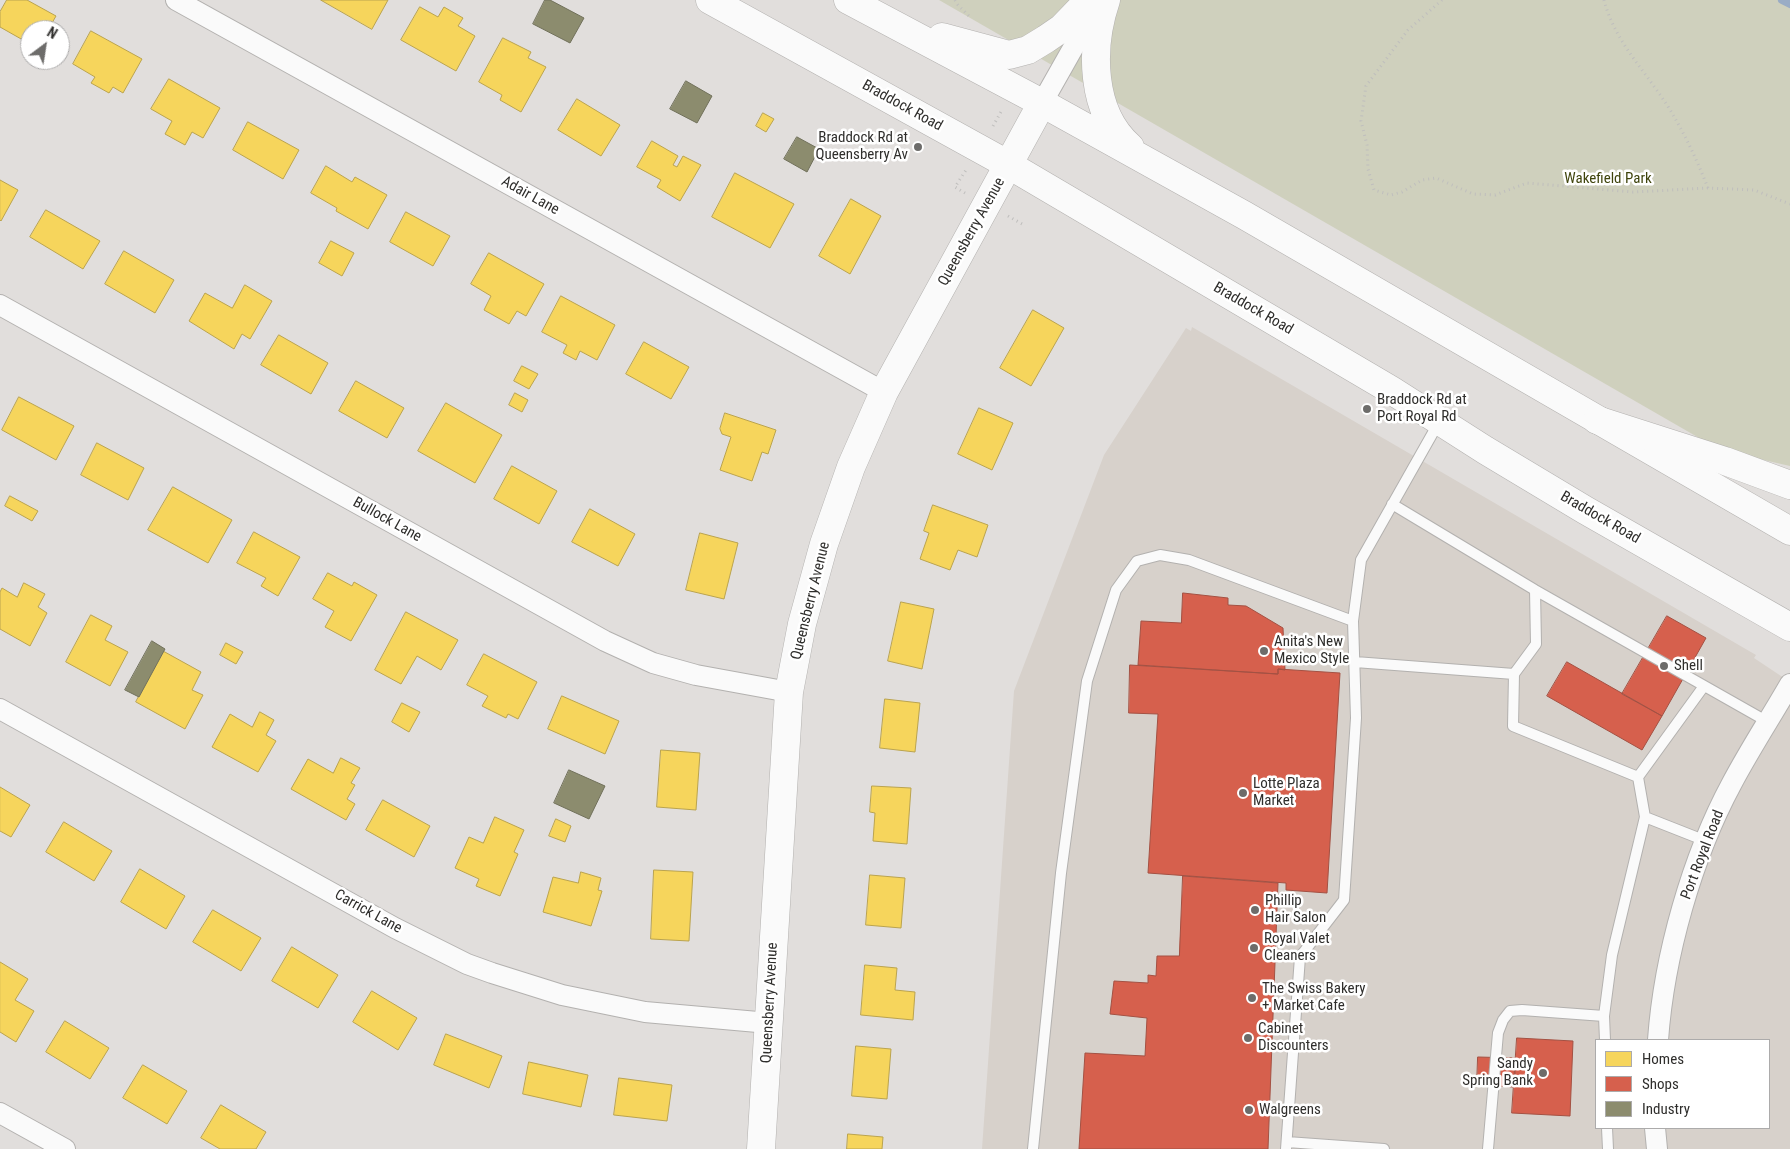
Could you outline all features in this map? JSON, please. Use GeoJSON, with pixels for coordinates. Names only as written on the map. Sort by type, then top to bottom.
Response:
{"type":"FeatureCollection","features":[{"type":"Feature","properties":{"kind":"main road","name":"Braddock Road"},"geometry":{"type":"LineString","coordinates":[[710,0],[1009,166],[1382,384],[1585,510],[1790,627]]}},
{"type":"Feature","properties":{"kind":"main road"},"geometry":{"type":"LineString","coordinates":[[848,0],[1042,103],[1250,219],[1790,531]]}},
{"type":"Feature","properties":{"kind":"main road"},"geometry":{"type":"LineString","coordinates":[[890,22],[1009,56],[1028,50],[1062,28],[1088,0]]}},
{"type":"Feature","properties":{"kind":"main road"},"geometry":{"type":"LineString","coordinates":[[1106,0],[1101,14],[1095,61],[1102,99],[1110,124],[1125,143],[1147,161]]}},
{"type":"Feature","properties":{"kind":"main road","name":"Queensberry Avenue"},"geometry":{"type":"LineString","coordinates":[[761,1149],[789,692],[802,624],[824,544],[851,467],[884,392],[1042,103]]}},
{"type":"Feature","properties":{"kind":"main road"},"geometry":{"type":"LineString","coordinates":[[1597,420],[1790,484]]}},
{"type":"Feature","properties":{"kind":"street","name":"Adair Lane"},"geometry":{"type":"LineString","coordinates":[[176,0],[884,392]]}},
{"type":"Feature","properties":{"kind":"street"},"geometry":{"type":"LineString","coordinates":[[1042,103],[1100,0]]}},
{"type":"Feature","properties":{"kind":"street","name":"Bullock Lane"},"geometry":{"type":"LineString","coordinates":[[0,305],[605,641],[653,663],[696,675],[789,692]]}},
{"type":"Feature","properties":{"kind":"street","name":"Port Royal Road"},"geometry":{"type":"LineString","coordinates":[[1658,1039],[1670,961],[1685,901],[1706,841],[1732,784],[1790,684]]}},
{"type":"Feature","properties":{"kind":"street","name":"Carrick Lane"},"geometry":{"type":"LineString","coordinates":[[0,709],[395,928],[467,964],[562,996],[645,1012],[769,1024]]}},
{"type":"Feature","properties":{"kind":"street"},"geometry":{"type":"LineString","coordinates":[[0,1113],[65,1149]]}},
{"type":"Feature","properties":{"kind":"street"},"geometry":{"type":"LineString","coordinates":[[1656,1129],[1657,1149]]}},
{"type":"Feature","properties":{"kind":"lane"},"geometry":{"type":"LineString","coordinates":[[1384,1149],[1286,1145],[1300,957],[1344,900],[1356,724],[1353,621],[1361,560],[1439,420]]}},
{"type":"Feature","properties":{"kind":"lane"},"geometry":{"type":"LineString","coordinates":[[1392,504],[1535,590],[1768,722]]}},
{"type":"Feature","properties":{"kind":"lane"},"geometry":{"type":"LineString","coordinates":[[1033,1149],[1061,873],[1088,681],[1116,590],[1137,561],[1160,555],[1189,560],[1353,621]]}},
{"type":"Feature","properties":{"kind":"lane"},"geometry":{"type":"LineString","coordinates":[[1535,590],[1536,644],[1514,674],[1513,726],[1638,777]]}},
{"type":"Feature","properties":{"kind":"lane"},"geometry":{"type":"LineString","coordinates":[[1355,662],[1514,674]]}},
{"type":"Feature","properties":{"kind":"lane"},"geometry":{"type":"LineString","coordinates":[[1605,1039],[1604,1016],[1612,955],[1645,817],[1638,777],[1704,686]]}},
{"type":"Feature","properties":{"kind":"lane"},"geometry":{"type":"LineString","coordinates":[[1645,817],[1706,841]]}},
{"type":"Feature","properties":{"kind":"lane"},"geometry":{"type":"LineString","coordinates":[[1488,1149],[1498,1033],[1503,1020],[1510,1011],[1522,1010],[1604,1016]]}},
{"type":"Feature","properties":{"kind":"lane"},"geometry":{"type":"LineString","coordinates":[[1608,1129],[1608,1149]]}},
{"type":"Feature","properties":{"kind":"path"},"geometry":{"type":"LineString","coordinates":[[1442,0],[1408,30],[1366,86],[1361,121],[1367,145],[1368,169],[1374,190],[1390,195],[1402,192],[1422,180],[1436,178],[1473,194],[1495,194],[1527,183],[1634,192],[1708,188],[1754,190],[1790,204]]}},
{"type":"Feature","properties":{"kind":"path"},"geometry":{"type":"LineString","coordinates":[[1604,0],[1618,35],[1667,106],[1690,144],[1708,188]]}},
{"type":"Feature","properties":{"kind":"shaded area"},"geometry":{"type":"Polygon","coordinates":[[[1192,327],[1756,655],[1754,658],[1790,682],[1790,1149],[982,1149],[1014,691],[1104,455],[1186,328],[1191,331],[1192,327]]]}},
{"type":"Feature","properties":{"kind":"green space","name":"Wakefield Park"},"geometry":{"type":"Polygon","coordinates":[[[939,0],[1790,0],[1790,466],[1720,450],[939,0]]]}},
{"type":"Feature","properties":{"kind":"building: Homes"},"geometry":{"type":"Polygon","coordinates":[[[7,0],[27,0],[56,16],[54,20],[20,20],[20,38],[0,27],[0,12],[7,0]]]}},
{"type":"Feature","properties":{"kind":"building: Homes"},"geometry":{"type":"Polygon","coordinates":[[[321,0],[388,0],[372,29],[321,0]]]}},
{"type":"Feature","properties":{"kind":"building: Homes"},"geometry":{"type":"Polygon","coordinates":[[[420,7],[438,17],[444,7],[463,18],[458,26],[475,36],[456,71],[401,40],[420,7]]]}},
{"type":"Feature","properties":{"kind":"building: Homes"},"geometry":{"type":"Polygon","coordinates":[[[91,31],[142,59],[123,93],[113,87],[109,93],[91,83],[95,77],[73,64],[91,31]]]}},
{"type":"Feature","properties":{"kind":"building: Homes"},"geometry":{"type":"Polygon","coordinates":[[[503,38],[531,52],[528,58],[546,67],[521,112],[500,100],[502,95],[479,82],[503,38]]]}},
{"type":"Feature","properties":{"kind":"building: Homes"},"geometry":{"type":"Polygon","coordinates":[[[169,79],[220,108],[203,138],[192,132],[185,145],[165,134],[172,121],[151,109],[169,79]]]}},
{"type":"Feature","properties":{"kind":"building: Homes"},"geometry":{"type":"Polygon","coordinates":[[[577,99],[620,125],[601,156],[558,130],[577,99]]]}},
{"type":"Feature","properties":{"kind":"building: Homes"},"geometry":{"type":"Polygon","coordinates":[[[763,113],[774,119],[766,132],[756,126],[763,113]]]}},
{"type":"Feature","properties":{"kind":"building: Homes"},"geometry":{"type":"Polygon","coordinates":[[[248,122],[299,150],[283,179],[233,150],[248,122]]]}},
{"type":"Feature","properties":{"kind":"building: Homes"},"geometry":{"type":"Polygon","coordinates":[[[652,141],[678,156],[673,165],[677,167],[683,156],[701,165],[680,201],[657,187],[661,180],[637,167],[652,141]]]}},
{"type":"Feature","properties":{"kind":"building: Homes"},"geometry":{"type":"Polygon","coordinates":[[[326,166],[352,182],[355,177],[387,195],[368,229],[336,211],[337,208],[311,193],[326,166]]]}},
{"type":"Feature","properties":{"kind":"building: Homes"},"geometry":{"type":"Polygon","coordinates":[[[735,173],[794,204],[770,248],[712,217],[735,173]]]}},
{"type":"Feature","properties":{"kind":"building: Homes"},"geometry":{"type":"Polygon","coordinates":[[[0,180],[18,190],[1,221],[0,220],[0,180]]]}},
{"type":"Feature","properties":{"kind":"building: Homes"},"geometry":{"type":"Polygon","coordinates":[[[851,199],[881,216],[850,274],[819,256],[851,199]]]}},
{"type":"Feature","properties":{"kind":"building: Homes"},"geometry":{"type":"Polygon","coordinates":[[[46,210],[100,241],[83,269],[30,237],[46,210]]]}},
{"type":"Feature","properties":{"kind":"building: Homes"},"geometry":{"type":"Polygon","coordinates":[[[406,212],[450,236],[433,266],[390,242],[406,212]]]}},
{"type":"Feature","properties":{"kind":"building: Homes"},"geometry":{"type":"Polygon","coordinates":[[[331,241],[354,253],[342,276],[319,263],[331,241]]]}},
{"type":"Feature","properties":{"kind":"building: Homes"},"geometry":{"type":"Polygon","coordinates":[[[124,251],[174,280],[155,313],[105,284],[124,251]]]}},
{"type":"Feature","properties":{"kind":"building: Homes"},"geometry":{"type":"Polygon","coordinates":[[[489,253],[544,284],[526,316],[517,311],[509,324],[484,310],[491,296],[471,284],[489,253]]]}},
{"type":"Feature","properties":{"kind":"building: Homes"},"geometry":{"type":"Polygon","coordinates":[[[245,285],[272,301],[250,339],[242,334],[234,349],[189,321],[205,293],[232,308],[245,285]]]}},
{"type":"Feature","properties":{"kind":"building: Homes"},"geometry":{"type":"Polygon","coordinates":[[[561,296],[615,325],[597,360],[580,351],[576,360],[563,353],[567,345],[542,332],[561,296]]]}},
{"type":"Feature","properties":{"kind":"building: Homes"},"geometry":{"type":"Polygon","coordinates":[[[1033,310],[1064,328],[1031,386],[1000,368],[1033,310]]]}},
{"type":"Feature","properties":{"kind":"building: Homes"},"geometry":{"type":"Polygon","coordinates":[[[279,335],[328,363],[311,394],[261,365],[279,335]]]}},
{"type":"Feature","properties":{"kind":"building: Homes"},"geometry":{"type":"Polygon","coordinates":[[[644,342],[689,367],[671,399],[626,374],[644,342]]]}},
{"type":"Feature","properties":{"kind":"building: Homes"},"geometry":{"type":"Polygon","coordinates":[[[522,366],[538,374],[529,389],[514,381],[522,366]]]}},
{"type":"Feature","properties":{"kind":"building: Homes"},"geometry":{"type":"Polygon","coordinates":[[[356,381],[404,408],[387,438],[339,411],[356,381]]]}},
{"type":"Feature","properties":{"kind":"building: Homes"},"geometry":{"type":"Polygon","coordinates":[[[515,393],[528,400],[522,412],[509,405],[515,393]]]}},
{"type":"Feature","properties":{"kind":"building: Homes"},"geometry":{"type":"Polygon","coordinates":[[[19,397],[74,426],[56,460],[2,430],[19,397]]]}},
{"type":"Feature","properties":{"kind":"building: Homes"},"geometry":{"type":"Polygon","coordinates":[[[446,403],[502,435],[475,483],[418,451],[446,403]]]}},
{"type":"Feature","properties":{"kind":"building: Homes"},"geometry":{"type":"Polygon","coordinates":[[[979,408],[1013,423],[992,470],[958,454],[979,408]]]}},
{"type":"Feature","properties":{"kind":"building: Homes"},"geometry":{"type":"Polygon","coordinates":[[[725,413],[776,430],[768,454],[762,452],[752,481],[720,470],[731,437],[722,434],[720,429],[725,413]]]}},
{"type":"Feature","properties":{"kind":"building: Homes"},"geometry":{"type":"Polygon","coordinates":[[[97,443],[144,468],[128,500],[81,475],[97,443]]]}},
{"type":"Feature","properties":{"kind":"building: Homes"},"geometry":{"type":"Polygon","coordinates":[[[512,466],[557,491],[539,524],[494,499],[512,466]]]}},
{"type":"Feature","properties":{"kind":"building: Homes"},"geometry":{"type":"Polygon","coordinates":[[[173,487],[232,520],[208,563],[148,530],[173,487]]]}},
{"type":"Feature","properties":{"kind":"building: Homes"},"geometry":{"type":"Polygon","coordinates":[[[10,496],[38,511],[32,521],[5,506],[10,496]]]}},
{"type":"Feature","properties":{"kind":"building: Homes"},"geometry":{"type":"Polygon","coordinates":[[[933,505],[988,525],[977,557],[958,550],[950,570],[920,559],[929,533],[924,531],[933,505]]]}},
{"type":"Feature","properties":{"kind":"building: Homes"},"geometry":{"type":"Polygon","coordinates":[[[590,509],[635,534],[618,566],[572,542],[590,509]]]}},
{"type":"Feature","properties":{"kind":"building: Homes"},"geometry":{"type":"Polygon","coordinates":[[[254,532],[300,557],[278,596],[261,586],[266,578],[237,563],[254,532]]]}},
{"type":"Feature","properties":{"kind":"building: Homes"},"geometry":{"type":"Polygon","coordinates":[[[700,533],[738,543],[724,599],[686,590],[700,533]]]}},
{"type":"Feature","properties":{"kind":"building: Homes"},"geometry":{"type":"Polygon","coordinates":[[[328,573],[352,586],[354,582],[377,595],[351,641],[325,627],[334,611],[313,599],[328,573]]]}},
{"type":"Feature","properties":{"kind":"building: Homes"},"geometry":{"type":"Polygon","coordinates":[[[24,583],[45,594],[38,607],[47,613],[30,646],[0,629],[0,592],[2,588],[17,597],[24,583]]]}},
{"type":"Feature","properties":{"kind":"building: Homes"},"geometry":{"type":"Polygon","coordinates":[[[901,602],[934,609],[922,669],[888,661],[901,602]]]}},
{"type":"Feature","properties":{"kind":"building: Homes"},"geometry":{"type":"Polygon","coordinates":[[[406,612],[458,640],[441,670],[417,656],[401,684],[375,670],[406,612]]]}},
{"type":"Feature","properties":{"kind":"building: Homes"},"geometry":{"type":"Polygon","coordinates":[[[91,615],[112,626],[105,640],[128,652],[110,686],[66,662],[91,615]]]}},
{"type":"Feature","properties":{"kind":"building: Homes"},"geometry":{"type":"Polygon","coordinates":[[[226,643],[243,652],[236,664],[220,655],[226,643]]]}},
{"type":"Feature","properties":{"kind":"building: Homes"},"geometry":{"type":"Polygon","coordinates":[[[163,651],[201,672],[192,690],[203,695],[185,729],[136,702],[163,651]]]}},
{"type":"Feature","properties":{"kind":"building: Homes"},"geometry":{"type":"Polygon","coordinates":[[[484,654],[537,682],[518,719],[508,714],[506,718],[482,706],[488,696],[467,685],[484,654]]]}},
{"type":"Feature","properties":{"kind":"building: Homes"},"geometry":{"type":"Polygon","coordinates":[[[562,696],[619,721],[605,754],[548,729],[562,696]]]}},
{"type":"Feature","properties":{"kind":"building: Homes"},"geometry":{"type":"Polygon","coordinates":[[[885,699],[920,703],[915,752],[880,748],[885,699]]]}},
{"type":"Feature","properties":{"kind":"building: Homes"},"geometry":{"type":"Polygon","coordinates":[[[402,703],[420,712],[409,732],[392,722],[402,703]]]}},
{"type":"Feature","properties":{"kind":"building: Homes"},"geometry":{"type":"Polygon","coordinates":[[[260,712],[274,720],[266,735],[276,741],[258,772],[212,747],[230,714],[252,727],[260,712]]]}},
{"type":"Feature","properties":{"kind":"building: Homes"},"geometry":{"type":"Polygon","coordinates":[[[661,750],[700,753],[696,810],[657,807],[661,750]]]}},
{"type":"Feature","properties":{"kind":"building: Homes"},"geometry":{"type":"Polygon","coordinates":[[[341,758],[360,768],[351,783],[355,785],[347,799],[355,804],[346,820],[291,789],[308,759],[333,773],[341,758]]]}},
{"type":"Feature","properties":{"kind":"building: Homes"},"geometry":{"type":"Polygon","coordinates":[[[872,786],[911,788],[907,844],[873,841],[875,813],[870,812],[872,786]]]}},
{"type":"Feature","properties":{"kind":"building: Homes"},"geometry":{"type":"Polygon","coordinates":[[[0,787],[30,805],[11,837],[0,831],[0,787]]]}},
{"type":"Feature","properties":{"kind":"building: Homes"},"geometry":{"type":"Polygon","coordinates":[[[383,800],[430,826],[414,857],[366,830],[383,800]]]}},
{"type":"Feature","properties":{"kind":"building: Homes"},"geometry":{"type":"Polygon","coordinates":[[[495,817],[524,830],[514,852],[518,854],[500,896],[476,886],[479,879],[455,868],[469,837],[483,843],[495,817]]]}},
{"type":"Feature","properties":{"kind":"building: Homes"},"geometry":{"type":"Polygon","coordinates":[[[556,819],[571,826],[565,842],[549,836],[556,819]]]}},
{"type":"Feature","properties":{"kind":"building: Homes"},"geometry":{"type":"Polygon","coordinates":[[[64,822],[112,851],[94,881],[46,852],[64,822]]]}},
{"type":"Feature","properties":{"kind":"building: Homes"},"geometry":{"type":"Polygon","coordinates":[[[140,869],[185,896],[166,929],[121,902],[140,869]]]}},
{"type":"Feature","properties":{"kind":"building: Homes"},"geometry":{"type":"Polygon","coordinates":[[[654,870],[693,872],[689,941],[651,939],[654,870]]]}},
{"type":"Feature","properties":{"kind":"building: Homes"},"geometry":{"type":"Polygon","coordinates":[[[581,872],[601,878],[598,890],[602,891],[591,926],[543,912],[553,877],[578,883],[581,872]]]}},
{"type":"Feature","properties":{"kind":"building: Homes"},"geometry":{"type":"Polygon","coordinates":[[[870,875],[905,878],[901,928],[866,925],[870,875]]]}},
{"type":"Feature","properties":{"kind":"building: Homes"},"geometry":{"type":"Polygon","coordinates":[[[213,910],[261,938],[241,971],[193,942],[213,910]]]}},
{"type":"Feature","properties":{"kind":"building: Homes"},"geometry":{"type":"Polygon","coordinates":[[[292,947],[338,975],[318,1008],[272,981],[292,947]]]}},
{"type":"Feature","properties":{"kind":"building: Homes"},"geometry":{"type":"Polygon","coordinates":[[[0,962],[28,979],[15,1000],[34,1011],[16,1042],[0,1032],[0,962]]]}},
{"type":"Feature","properties":{"kind":"building: Homes"},"geometry":{"type":"Polygon","coordinates":[[[865,965],[897,968],[895,990],[915,992],[913,1020],[861,1015],[865,965]]]}},
{"type":"Feature","properties":{"kind":"building: Homes"},"geometry":{"type":"Polygon","coordinates":[[[372,991],[417,1018],[398,1050],[353,1022],[372,991]]]}},
{"type":"Feature","properties":{"kind":"building: Homes"},"geometry":{"type":"Polygon","coordinates":[[[65,1021],[109,1048],[90,1079],[46,1052],[65,1021]]]}},
{"type":"Feature","properties":{"kind":"building: Homes"},"geometry":{"type":"Polygon","coordinates":[[[446,1034],[502,1056],[489,1088],[434,1065],[446,1034]]]}},
{"type":"Feature","properties":{"kind":"building: Homes"},"geometry":{"type":"Polygon","coordinates":[[[856,1046],[891,1049],[887,1099],[852,1096],[856,1046]]]}},
{"type":"Feature","properties":{"kind":"building: Homes"},"geometry":{"type":"Polygon","coordinates":[[[529,1062],[588,1075],[581,1107],[523,1094],[529,1062]]]}},
{"type":"Feature","properties":{"kind":"building: Homes"},"geometry":{"type":"Polygon","coordinates":[[[143,1065],[187,1091],[167,1124],[123,1098],[143,1065]]]}},
{"type":"Feature","properties":{"kind":"building: Homes"},"geometry":{"type":"Polygon","coordinates":[[[619,1078],[672,1085],[667,1121],[614,1115],[619,1078]]]}},
{"type":"Feature","properties":{"kind":"building: Homes"},"geometry":{"type":"Polygon","coordinates":[[[221,1105],[266,1132],[256,1149],[220,1149],[201,1138],[221,1105]]]}},
{"type":"Feature","properties":{"kind":"building: Homes"},"geometry":{"type":"Polygon","coordinates":[[[848,1134],[883,1137],[882,1149],[847,1149],[848,1134]]]}},
{"type":"Feature","properties":{"kind":"building: Shops"},"geometry":{"type":"Polygon","coordinates":[[[1183,593],[1228,598],[1228,605],[1246,606],[1283,628],[1285,670],[1278,669],[1278,674],[1138,665],[1141,621],[1181,623],[1183,593]]]}},
{"type":"Feature","properties":{"kind":"building: Shops","name":"Shell"},"geometry":{"type":"Polygon","coordinates":[[[1667,616],[1706,638],[1662,716],[1622,694],[1667,616]]]}},
{"type":"Feature","properties":{"kind":"building: Shops"},"geometry":{"type":"Polygon","coordinates":[[[1567,662],[1662,716],[1642,750],[1547,696],[1567,662]]]}},
{"type":"Feature","properties":{"kind":"building: Shops","name":"Lotte Plaza Market"},"geometry":{"type":"Polygon","coordinates":[[[1130,665],[1278,674],[1278,669],[1340,673],[1327,893],[1286,890],[1286,883],[1148,873],[1158,714],[1129,713],[1130,665]]]}},
{"type":"Feature","properties":{"kind":"building: Shops"},"geometry":{"type":"Polygon","coordinates":[[[1183,876],[1278,883],[1268,1149],[1079,1149],[1085,1053],[1145,1056],[1147,1018],[1110,1014],[1114,981],[1148,983],[1148,975],[1156,976],[1157,956],[1179,956],[1183,876]]]}},
{"type":"Feature","properties":{"kind":"building: Shops","name":"Sandy Spring Bank"},"geometry":{"type":"Polygon","coordinates":[[[1517,1038],[1573,1041],[1570,1116],[1512,1113],[1517,1038]]]}},
{"type":"Feature","properties":{"kind":"building: Shops"},"geometry":{"type":"Polygon","coordinates":[[[1478,1057],[1516,1058],[1514,1087],[1477,1085],[1478,1057]]]}},
{"type":"Feature","properties":{"kind":"building: Industry"},"geometry":{"type":"Polygon","coordinates":[[[545,0],[550,0],[584,18],[570,43],[533,24],[545,0]]]}},
{"type":"Feature","properties":{"kind":"building: Industry"},"geometry":{"type":"Polygon","coordinates":[[[686,81],[712,96],[697,123],[670,109],[686,81]]]}},
{"type":"Feature","properties":{"kind":"building: Industry"},"geometry":{"type":"Polygon","coordinates":[[[797,137],[819,149],[807,172],[784,159],[797,137]]]}},
{"type":"Feature","properties":{"kind":"building: Industry"},"geometry":{"type":"Polygon","coordinates":[[[152,641],[165,649],[139,697],[125,690],[152,641]]]}},
{"type":"Feature","properties":{"kind":"building: Industry"},"geometry":{"type":"Polygon","coordinates":[[[569,770],[605,786],[589,819],[554,803],[569,770]]]}},
{"type":"Feature","properties":{"kind":"waterway"},"geometry":{"type":"LineString","coordinates":[[1782,0],[1790,4]]}},
{"type":"Feature","properties":{"kind":"place","name":"Braddock Rd at Queensberry Av"},"geometry":{"type":"Point","coordinates":[918,147]}},
{"type":"Feature","properties":{"kind":"place","name":"Braddock Rd at Port Royal Rd"},"geometry":{"type":"Point","coordinates":[1367,409]}},
{"type":"Feature","properties":{"kind":"place","name":"Anita's New Mexico Style"},"geometry":{"type":"Point","coordinates":[1264,651]}},
{"type":"Feature","properties":{"kind":"place","name":"Shell"},"geometry":{"type":"Point","coordinates":[1664,666]}},
{"type":"Feature","properties":{"kind":"place","name":"Lotte Plaza Market"},"geometry":{"type":"Point","coordinates":[1243,793]}},
{"type":"Feature","properties":{"kind":"place","name":"Phillip Hair Salon"},"geometry":{"type":"Point","coordinates":[1255,910]}},
{"type":"Feature","properties":{"kind":"place","name":"Royal Valet Cleaners"},"geometry":{"type":"Point","coordinates":[1254,948]}},
{"type":"Feature","properties":{"kind":"place","name":"The Swiss Bakery + Market Cafe"},"geometry":{"type":"Point","coordinates":[1252,998]}},
{"type":"Feature","properties":{"kind":"place","name":"Cabinet Discounters"},"geometry":{"type":"Point","coordinates":[1248,1038]}},
{"type":"Feature","properties":{"kind":"place","name":"Sandy Spring Bank"},"geometry":{"type":"Point","coordinates":[1543,1073]}},
{"type":"Feature","properties":{"kind":"place","name":"Walgreens"},"geometry":{"type":"Point","coordinates":[1249,1110]}}]}
